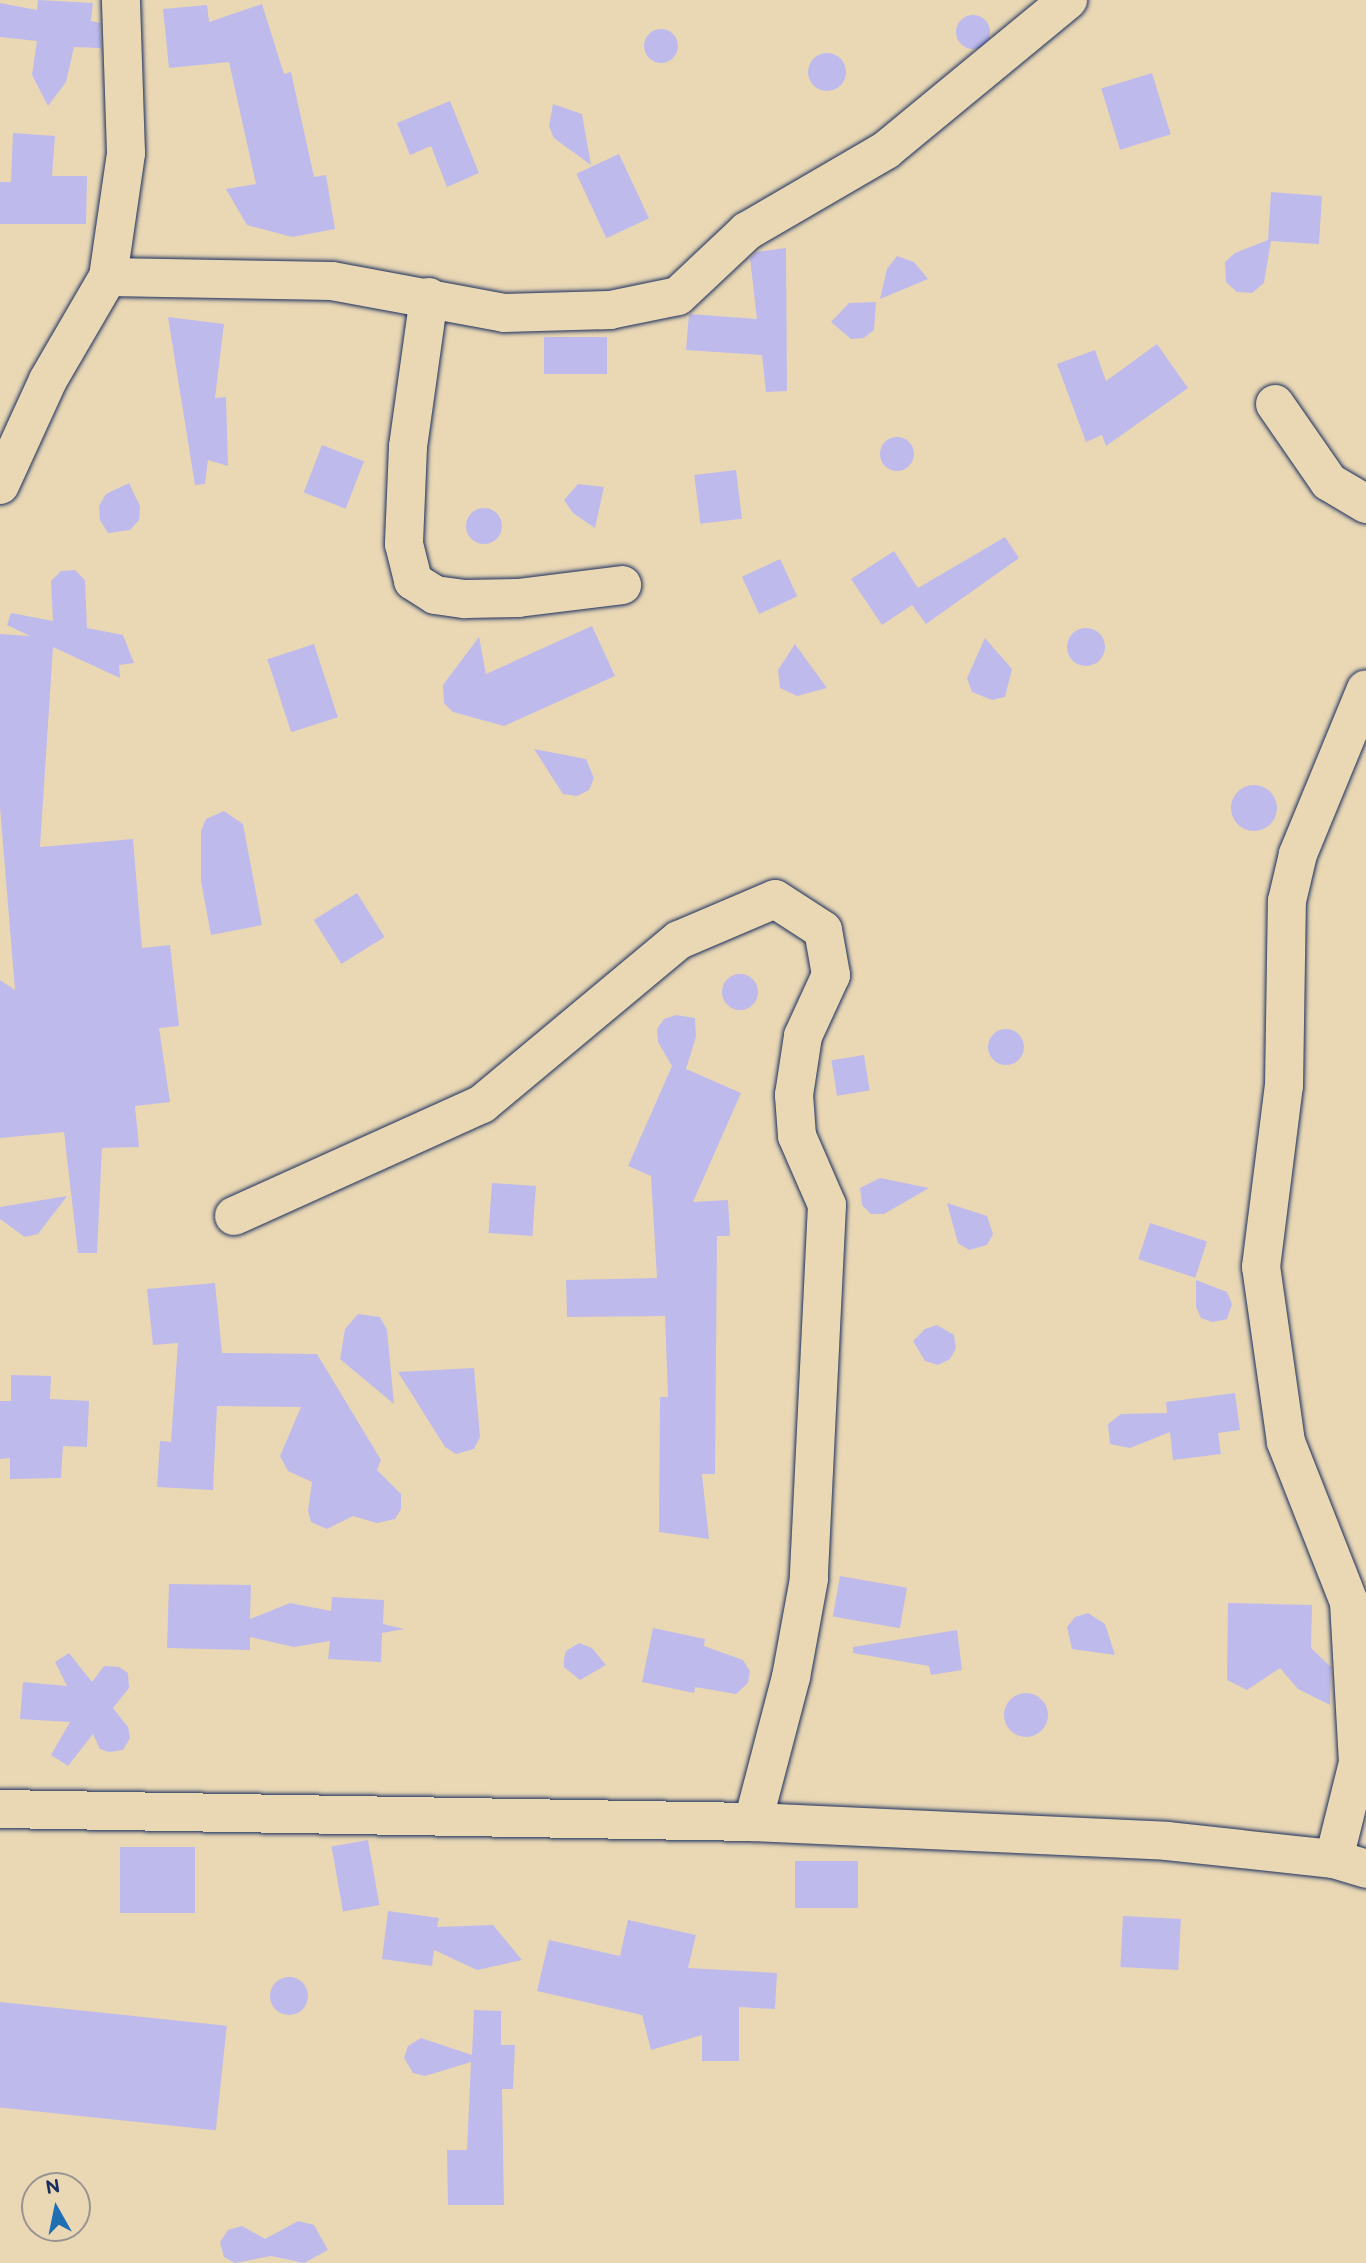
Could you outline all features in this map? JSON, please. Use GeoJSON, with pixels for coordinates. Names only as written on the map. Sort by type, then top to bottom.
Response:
{"type":"FeatureCollection","features":[{"type":"Feature","properties":{"kind":"street"},"geometry":{"type":"LineString","coordinates":[[0,485],[48,380],[108,277],[125,153],[121,0]]}},
{"type":"Feature","properties":{"kind":"street"},"geometry":{"type":"LineString","coordinates":[[108,277],[332,281],[504,313],[610,310],[678,296],[747,231],[886,150],[1068,0]]}},
{"type":"Feature","properties":{"kind":"street"},"geometry":{"type":"LineString","coordinates":[[429,298],[408,447],[404,544],[413,581],[435,595],[465,599],[518,598],[622,585]]}},
{"type":"Feature","properties":{"kind":"street"},"geometry":{"type":"LineString","coordinates":[[1275,404],[1329,482],[1366,504]]}},
{"type":"Feature","properties":{"kind":"street"},"geometry":{"type":"LineString","coordinates":[[0,1809],[753,1822],[1167,1842],[1350,1864],[1358,1763],[1349,1602],[1286,1442],[1261,1267],[1284,1086],[1287,901],[1298,854],[1366,689]]}},
{"type":"Feature","properties":{"kind":"street"},"geometry":{"type":"LineString","coordinates":[[234,1216],[482,1104],[679,940],[775,899],[823,930],[831,975],[803,1036],[794,1096],[797,1136],[827,1205],[809,1579],[792,1677],[753,1822]]}},
{"type":"Feature","properties":{"kind":"building"},"geometry":{"type":"Polygon","coordinates":[[[38,0],[93,3],[91,21],[100,23],[101,48],[74,47],[66,82],[48,106],[32,75],[37,41],[0,37],[0,3],[37,10],[38,0]]]}},
{"type":"Feature","properties":{"kind":"building"},"geometry":{"type":"Polygon","coordinates":[[[262,4],[284,74],[291,72],[314,177],[326,175],[335,229],[292,237],[247,225],[226,189],[256,184],[229,62],[169,68],[163,9],[207,5],[209,22],[262,4]]]}},
{"type":"Feature","properties":{"kind":"building"},"geometry":{"type":"Polygon","coordinates":[[[973,15],[985,20],[990,32],[985,44],[973,49],[961,44],[956,32],[961,20],[973,15]]]}},
{"type":"Feature","properties":{"kind":"building"},"geometry":{"type":"Polygon","coordinates":[[[661,29],[673,34],[678,46],[673,58],[661,63],[649,58],[644,46],[649,34],[661,29]]]}},
{"type":"Feature","properties":{"kind":"building"},"geometry":{"type":"Polygon","coordinates":[[[827,53],[840,59],[846,72],[840,85],[827,91],[814,85],[808,72],[814,59],[827,53]]]}},
{"type":"Feature","properties":{"kind":"building"},"geometry":{"type":"Polygon","coordinates":[[[1152,73],[1171,134],[1120,150],[1101,88],[1152,73]]]}},
{"type":"Feature","properties":{"kind":"building"},"geometry":{"type":"Polygon","coordinates":[[[450,101],[479,173],[447,187],[431,146],[410,155],[397,123],[450,101]]]}},
{"type":"Feature","properties":{"kind":"building"},"geometry":{"type":"Polygon","coordinates":[[[553,104],[582,114],[591,165],[554,138],[549,126],[553,104]]]}},
{"type":"Feature","properties":{"kind":"building"},"geometry":{"type":"Polygon","coordinates":[[[13,133],[55,136],[52,176],[87,176],[86,224],[0,224],[0,182],[11,182],[13,133]]]}},
{"type":"Feature","properties":{"kind":"building"},"geometry":{"type":"Polygon","coordinates":[[[619,154],[649,218],[606,238],[576,174],[619,154]]]}},
{"type":"Feature","properties":{"kind":"building"},"geometry":{"type":"Polygon","coordinates":[[[1271,192],[1322,196],[1319,244],[1271,241],[1264,283],[1252,293],[1237,292],[1226,282],[1225,262],[1235,253],[1268,240],[1271,192]]]}},
{"type":"Feature","properties":{"kind":"building"},"geometry":{"type":"Polygon","coordinates":[[[786,248],[787,391],[766,392],[762,355],[686,350],[689,314],[757,319],[750,258],[757,252],[786,248]]]}},
{"type":"Feature","properties":{"kind":"building"},"geometry":{"type":"Polygon","coordinates":[[[897,256],[914,262],[928,279],[880,299],[887,269],[897,256]]]}},
{"type":"Feature","properties":{"kind":"building"},"geometry":{"type":"Polygon","coordinates":[[[876,302],[874,330],[864,338],[851,339],[831,322],[849,303],[876,302]]]}},
{"type":"Feature","properties":{"kind":"building"},"geometry":{"type":"Polygon","coordinates":[[[168,317],[224,324],[215,398],[226,397],[228,466],[208,460],[205,484],[195,485],[168,317]]]}},
{"type":"Feature","properties":{"kind":"building"},"geometry":{"type":"Polygon","coordinates":[[[544,337],[607,337],[607,374],[544,374],[544,337]]]}},
{"type":"Feature","properties":{"kind":"building"},"geometry":{"type":"Polygon","coordinates":[[[1157,344],[1188,388],[1106,446],[1102,435],[1086,442],[1057,364],[1095,350],[1106,381],[1157,344]]]}},
{"type":"Feature","properties":{"kind":"building"},"geometry":{"type":"Polygon","coordinates":[[[897,437],[909,442],[914,454],[909,466],[897,471],[885,466],[880,454],[885,442],[897,437]]]}},
{"type":"Feature","properties":{"kind":"building"},"geometry":{"type":"Polygon","coordinates":[[[322,445],[364,461],[346,509],[304,493],[322,445]]]}},
{"type":"Feature","properties":{"kind":"building"},"geometry":{"type":"Polygon","coordinates":[[[736,470],[742,519],[700,524],[694,475],[736,470]]]}},
{"type":"Feature","properties":{"kind":"building"},"geometry":{"type":"Polygon","coordinates":[[[129,483],[140,506],[139,520],[130,530],[108,533],[100,520],[99,506],[106,494],[129,483]]]}},
{"type":"Feature","properties":{"kind":"building"},"geometry":{"type":"Polygon","coordinates":[[[578,484],[604,487],[595,528],[573,513],[564,500],[578,484]]]}},
{"type":"Feature","properties":{"kind":"building"},"geometry":{"type":"Polygon","coordinates":[[[484,508],[497,513],[502,526],[497,539],[484,544],[471,539],[466,526],[471,513],[484,508]]]}},
{"type":"Feature","properties":{"kind":"building"},"geometry":{"type":"Polygon","coordinates":[[[1005,537],[1019,558],[926,624],[912,605],[882,625],[851,579],[894,551],[918,588],[1005,537]]]}},
{"type":"Feature","properties":{"kind":"building"},"geometry":{"type":"Polygon","coordinates":[[[780,559],[797,596],[759,614],[742,577],[780,559]]]}},
{"type":"Feature","properties":{"kind":"building"},"geometry":{"type":"Polygon","coordinates":[[[75,570],[85,580],[87,628],[123,635],[134,663],[119,665],[120,678],[53,647],[40,847],[133,839],[142,948],[170,945],[179,1026],[159,1028],[170,1102],[135,1106],[139,1147],[102,1148],[97,1253],[78,1253],[64,1132],[0,1138],[0,980],[15,990],[0,807],[0,634],[30,636],[7,625],[11,613],[53,621],[51,581],[61,571],[75,570]]]}},
{"type":"Feature","properties":{"kind":"building"},"geometry":{"type":"Polygon","coordinates":[[[592,626],[615,676],[504,726],[453,712],[444,703],[443,685],[479,637],[486,674],[592,626]]]}},
{"type":"Feature","properties":{"kind":"building"},"geometry":{"type":"Polygon","coordinates":[[[1086,628],[1099,634],[1105,647],[1099,660],[1086,666],[1073,660],[1067,647],[1073,634],[1086,628]]]}},
{"type":"Feature","properties":{"kind":"building"},"geometry":{"type":"Polygon","coordinates":[[[985,638],[1012,669],[1005,697],[992,700],[972,692],[967,678],[985,638]]]}},
{"type":"Feature","properties":{"kind":"building"},"geometry":{"type":"Polygon","coordinates":[[[314,644],[338,717],[291,732],[267,659],[314,644]]]}},
{"type":"Feature","properties":{"kind":"building"},"geometry":{"type":"Polygon","coordinates":[[[795,644],[827,688],[797,696],[780,688],[778,670],[795,644]]]}},
{"type":"Feature","properties":{"kind":"building"},"geometry":{"type":"Polygon","coordinates":[[[534,749],[586,759],[594,778],[589,790],[577,796],[563,794],[534,749]]]}},
{"type":"Feature","properties":{"kind":"building"},"geometry":{"type":"Polygon","coordinates":[[[1254,785],[1270,792],[1277,808],[1270,824],[1254,831],[1238,824],[1231,808],[1238,792],[1254,785]]]}},
{"type":"Feature","properties":{"kind":"building"},"geometry":{"type":"Polygon","coordinates":[[[224,811],[243,824],[262,925],[211,935],[201,881],[201,831],[206,819],[224,811]]]}},
{"type":"Feature","properties":{"kind":"building"},"geometry":{"type":"Polygon","coordinates":[[[357,893],[385,937],[341,964],[314,920],[357,893]]]}},
{"type":"Feature","properties":{"kind":"building"},"geometry":{"type":"Polygon","coordinates":[[[740,974],[753,979],[758,992],[753,1005],[740,1010],[727,1005],[722,992],[727,979],[740,974]]]}},
{"type":"Feature","properties":{"kind":"building"},"geometry":{"type":"Polygon","coordinates":[[[676,1015],[695,1018],[696,1037],[686,1069],[741,1093],[693,1202],[728,1200],[730,1236],[717,1236],[715,1474],[702,1474],[709,1539],[659,1532],[660,1397],[668,1397],[665,1316],[567,1317],[566,1280],[657,1278],[651,1176],[628,1166],[672,1066],[658,1042],[657,1029],[664,1019],[676,1015]]]}},
{"type":"Feature","properties":{"kind":"building"},"geometry":{"type":"Polygon","coordinates":[[[1006,1029],[1019,1034],[1024,1047],[1019,1060],[1006,1065],[993,1060],[988,1047],[993,1034],[1006,1029]]]}},
{"type":"Feature","properties":{"kind":"building"},"geometry":{"type":"Polygon","coordinates":[[[864,1055],[870,1091],[837,1096],[831,1060],[864,1055]]]}},
{"type":"Feature","properties":{"kind":"building"},"geometry":{"type":"Polygon","coordinates":[[[880,1178],[929,1188],[884,1214],[871,1214],[862,1205],[860,1188],[880,1178]]]}},
{"type":"Feature","properties":{"kind":"building"},"geometry":{"type":"Polygon","coordinates":[[[492,1183],[536,1186],[532,1236],[489,1233],[492,1183]]]}},
{"type":"Feature","properties":{"kind":"building"},"geometry":{"type":"Polygon","coordinates":[[[67,1196],[38,1234],[25,1237],[0,1219],[0,1207],[67,1196]]]}},
{"type":"Feature","properties":{"kind":"building"},"geometry":{"type":"Polygon","coordinates":[[[947,1203],[987,1216],[993,1234],[987,1245],[969,1250],[958,1243],[947,1203]]]}},
{"type":"Feature","properties":{"kind":"building"},"geometry":{"type":"Polygon","coordinates":[[[1150,1223],[1207,1242],[1195,1278],[1138,1259],[1150,1223]]]}},
{"type":"Feature","properties":{"kind":"building"},"geometry":{"type":"Polygon","coordinates":[[[1196,1280],[1227,1292],[1232,1304],[1227,1319],[1212,1322],[1201,1318],[1196,1307],[1196,1280]]]}},
{"type":"Feature","properties":{"kind":"building"},"geometry":{"type":"Polygon","coordinates":[[[215,1283],[222,1353],[317,1354],[381,1460],[377,1470],[401,1494],[401,1509],[395,1519],[377,1523],[353,1516],[327,1529],[311,1522],[308,1511],[312,1482],[288,1471],[280,1456],[301,1407],[217,1406],[213,1490],[157,1487],[160,1441],[171,1442],[178,1343],[153,1345],[147,1289],[215,1283]]]}},
{"type":"Feature","properties":{"kind":"building"},"geometry":{"type":"Polygon","coordinates":[[[358,1314],[380,1317],[387,1330],[394,1404],[340,1359],[345,1329],[358,1314]]]}},
{"type":"Feature","properties":{"kind":"building"},"geometry":{"type":"Polygon","coordinates":[[[937,1325],[954,1335],[956,1348],[950,1359],[938,1365],[925,1361],[913,1341],[925,1329],[937,1325]]]}},
{"type":"Feature","properties":{"kind":"building"},"geometry":{"type":"Polygon","coordinates":[[[474,1368],[480,1437],[474,1449],[456,1454],[445,1447],[398,1372],[474,1368]]]}},
{"type":"Feature","properties":{"kind":"building"},"geometry":{"type":"Polygon","coordinates":[[[11,1375],[51,1376],[50,1399],[89,1401],[87,1447],[63,1446],[61,1478],[10,1479],[10,1458],[0,1459],[0,1401],[11,1401],[11,1375]]]}},
{"type":"Feature","properties":{"kind":"building"},"geometry":{"type":"Polygon","coordinates":[[[1235,1393],[1240,1430],[1218,1433],[1221,1454],[1173,1460],[1170,1432],[1130,1448],[1110,1444],[1108,1424],[1121,1414],[1167,1413],[1166,1402],[1235,1393]]]}},
{"type":"Feature","properties":{"kind":"building"},"geometry":{"type":"Polygon","coordinates":[[[840,1576],[907,1588],[900,1628],[833,1616],[840,1576]]]}},
{"type":"Feature","properties":{"kind":"building"},"geometry":{"type":"Polygon","coordinates":[[[169,1584],[251,1585],[250,1619],[290,1603],[331,1611],[332,1597],[384,1600],[383,1624],[404,1629],[382,1633],[381,1662],[328,1659],[330,1641],[294,1647],[250,1637],[250,1650],[167,1648],[169,1584]]]}},
{"type":"Feature","properties":{"kind":"building"},"geometry":{"type":"Polygon","coordinates":[[[1228,1603],[1312,1605],[1311,1648],[1331,1667],[1330,1705],[1298,1689],[1280,1668],[1247,1690],[1227,1680],[1228,1603]]]}},
{"type":"Feature","properties":{"kind":"building"},"geometry":{"type":"Polygon","coordinates":[[[1088,1613],[1105,1624],[1115,1655],[1072,1649],[1067,1627],[1075,1617],[1088,1613]]]}},
{"type":"Feature","properties":{"kind":"building"},"geometry":{"type":"Polygon","coordinates":[[[653,1628],[705,1639],[704,1646],[743,1660],[750,1671],[748,1683],[736,1694],[695,1687],[694,1693],[642,1682],[653,1628]]]}},
{"type":"Feature","properties":{"kind":"building"},"geometry":{"type":"Polygon","coordinates":[[[957,1630],[962,1670],[931,1675],[929,1666],[853,1653],[853,1647],[957,1630]]]}},
{"type":"Feature","properties":{"kind":"building"},"geometry":{"type":"Polygon","coordinates":[[[579,1643],[592,1648],[606,1665],[580,1680],[564,1667],[566,1651],[579,1643]]]}},
{"type":"Feature","properties":{"kind":"building"},"geometry":{"type":"Polygon","coordinates":[[[69,1653],[92,1682],[104,1666],[119,1667],[128,1673],[129,1688],[113,1708],[128,1727],[130,1738],[123,1750],[109,1752],[100,1749],[93,1734],[68,1766],[51,1755],[70,1722],[20,1719],[23,1682],[67,1686],[55,1662],[69,1653]]]}},
{"type":"Feature","properties":{"kind":"building"},"geometry":{"type":"Polygon","coordinates":[[[1026,1693],[1042,1699],[1048,1715],[1042,1731],[1026,1737],[1010,1731],[1004,1715],[1010,1699],[1026,1693]]]}},
{"type":"Feature","properties":{"kind":"building"},"geometry":{"type":"Polygon","coordinates":[[[368,1840],[379,1905],[343,1911],[332,1846],[368,1840]]]}},
{"type":"Feature","properties":{"kind":"building"},"geometry":{"type":"Polygon","coordinates":[[[120,1847],[195,1847],[195,1913],[120,1913],[120,1847]]]}},
{"type":"Feature","properties":{"kind":"building"},"geometry":{"type":"Polygon","coordinates":[[[795,1861],[858,1861],[858,1908],[795,1908],[795,1861]]]}},
{"type":"Feature","properties":{"kind":"building"},"geometry":{"type":"Polygon","coordinates":[[[388,1911],[439,1918],[437,1927],[493,1925],[522,1960],[477,1970],[434,1950],[432,1966],[382,1959],[388,1911]]]}},
{"type":"Feature","properties":{"kind":"building"},"geometry":{"type":"Polygon","coordinates":[[[1123,1916],[1181,1919],[1178,1970],[1120,1967],[1123,1916]]]}},
{"type":"Feature","properties":{"kind":"building"},"geometry":{"type":"Polygon","coordinates":[[[628,1920],[696,1935],[688,1968],[777,1973],[775,2009],[739,2007],[739,2061],[702,2061],[702,2035],[651,2050],[642,2015],[537,1991],[549,1940],[620,1956],[628,1920]]]}},
{"type":"Feature","properties":{"kind":"building"},"geometry":{"type":"Polygon","coordinates":[[[289,1977],[303,1982],[308,1996],[303,2010],[289,2015],[275,2010],[270,1996],[275,1982],[289,1977]]]}},
{"type":"Feature","properties":{"kind":"building"},"geometry":{"type":"Polygon","coordinates":[[[0,2002],[227,2026],[216,2130],[0,2108],[0,2002]]]}},
{"type":"Feature","properties":{"kind":"building"},"geometry":{"type":"Polygon","coordinates":[[[474,2010],[501,2011],[501,2045],[515,2045],[513,2089],[502,2089],[504,2205],[448,2205],[447,2150],[467,2150],[471,2062],[425,2076],[413,2073],[404,2058],[408,2046],[421,2038],[472,2055],[474,2010]]]}},
{"type":"Feature","properties":{"kind":"building"},"geometry":{"type":"Polygon","coordinates":[[[298,2221],[314,2225],[328,2250],[304,2263],[271,2256],[235,2263],[224,2257],[220,2242],[228,2230],[242,2226],[265,2239],[298,2221]]]}}]}
